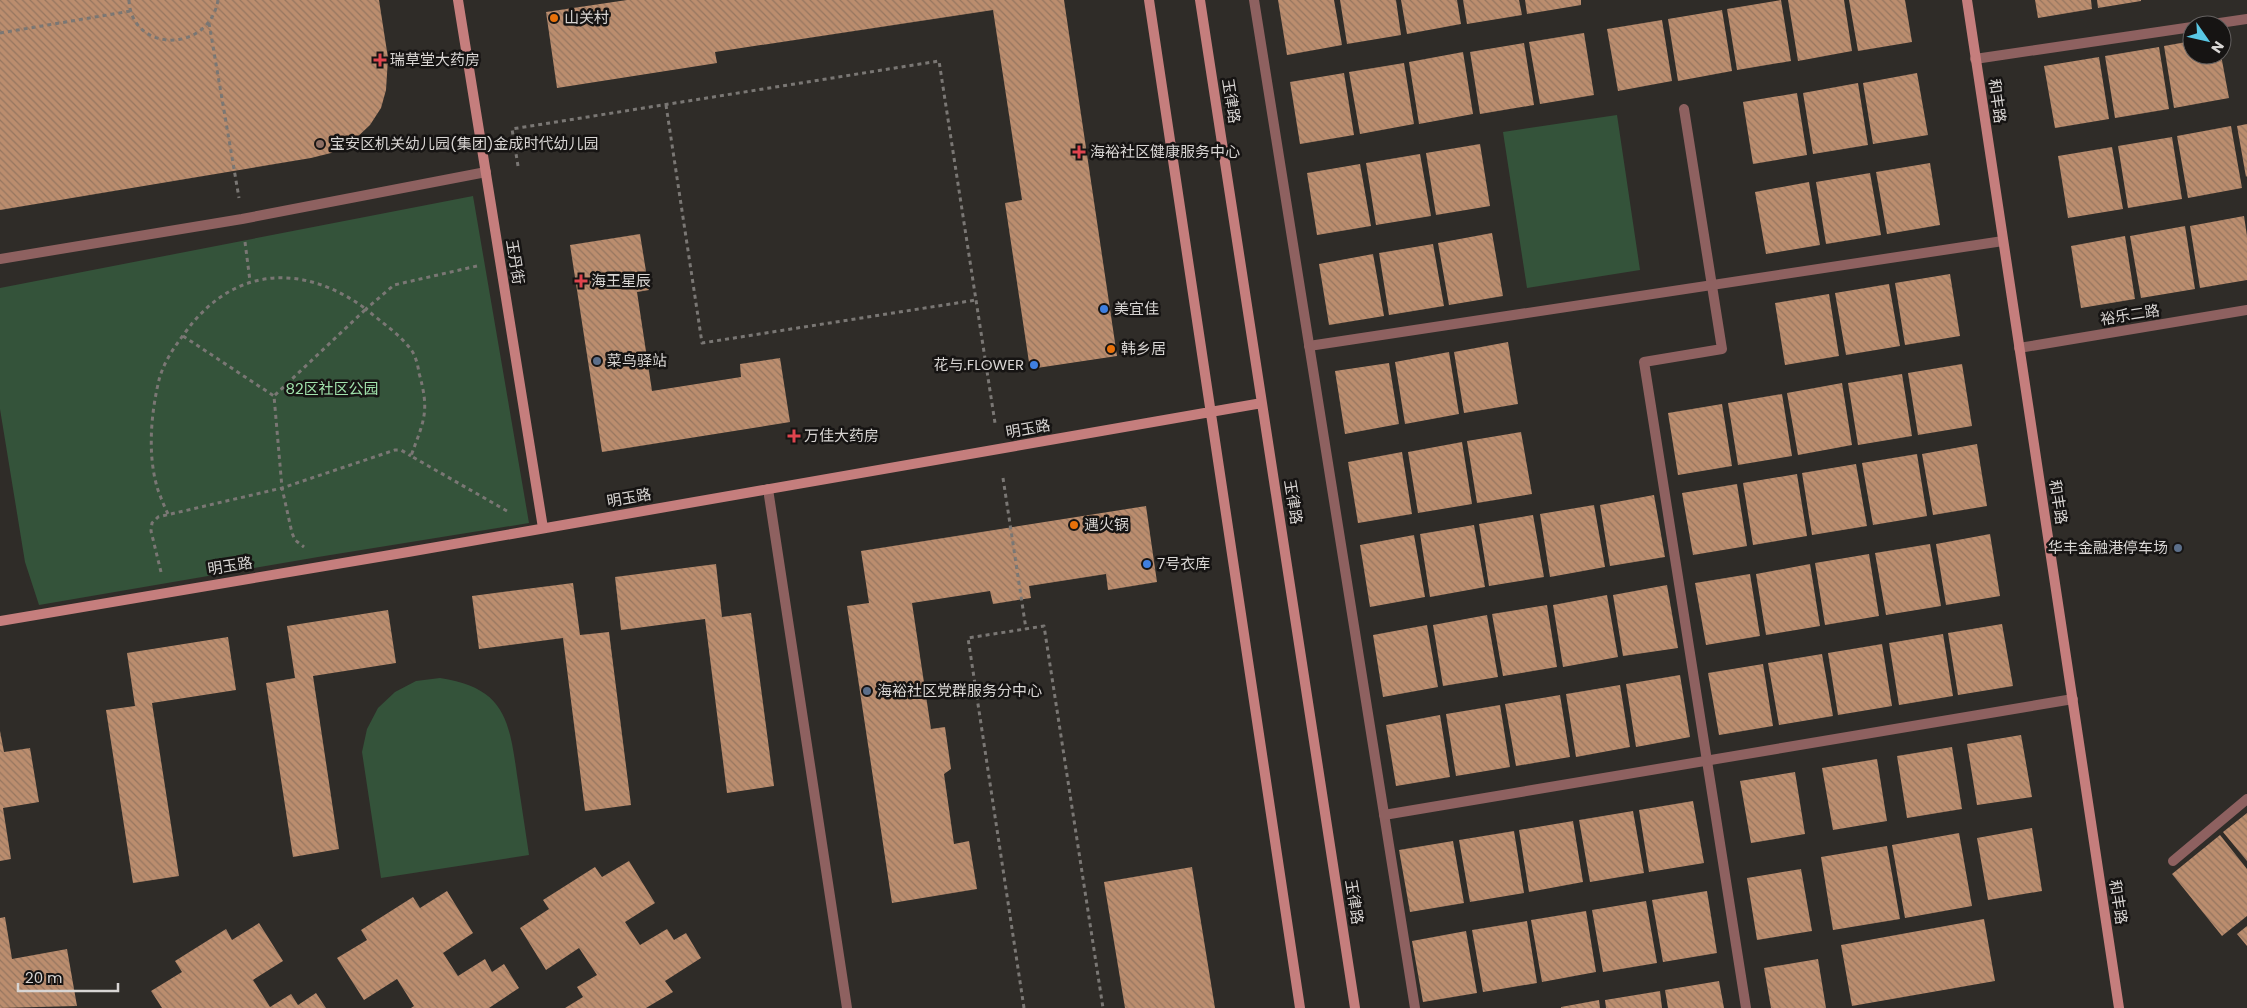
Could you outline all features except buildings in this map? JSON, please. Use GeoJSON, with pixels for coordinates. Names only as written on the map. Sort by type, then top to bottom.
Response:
{"type":"FeatureCollection","features":[{"type":"Feature","properties":{"kind":"street","name":"玉丹街"},"geometry":{"type":"LineString","coordinates":[[458,0],[543,528]]}},
{"type":"Feature","properties":{"kind":"street"},"geometry":{"type":"LineString","coordinates":[[1149,0],[1300,1008]]}},
{"type":"Feature","properties":{"kind":"street","name":"玉律路"},"geometry":{"type":"LineString","coordinates":[[1200,0],[1355,1008]]}},
{"type":"Feature","properties":{"kind":"street"},"geometry":{"type":"LineString","coordinates":[[1254,0],[1415,1008]]}},
{"type":"Feature","properties":{"kind":"street","name":"和丰路"},"geometry":{"type":"LineString","coordinates":[[1966,0],[2119,1008]]}},
{"type":"Feature","properties":{"kind":"street"},"geometry":{"type":"LineString","coordinates":[[2232,21],[2247,19]]}},
{"type":"Feature","properties":{"kind":"street"},"geometry":{"type":"LineString","coordinates":[[1976,58],[2182,28]]}},
{"type":"Feature","properties":{"kind":"street"},"geometry":{"type":"LineString","coordinates":[[1684,109],[1722,349],[1644,362],[1746,1008]]}},
{"type":"Feature","properties":{"kind":"street"},"geometry":{"type":"LineString","coordinates":[[0,259],[242,219],[486,172]]}},
{"type":"Feature","properties":{"kind":"street"},"geometry":{"type":"LineString","coordinates":[[1309,346],[2002,241]]}},
{"type":"Feature","properties":{"kind":"street","name":"裕乐二路"},"geometry":{"type":"LineString","coordinates":[[2019,348],[2247,310]]}},
{"type":"Feature","properties":{"kind":"street","name":"明玉路"},"geometry":{"type":"LineString","coordinates":[[0,621],[1262,403]]}},
{"type":"Feature","properties":{"kind":"street"},"geometry":{"type":"LineString","coordinates":[[768,489],[847,1008]]}},
{"type":"Feature","properties":{"kind":"street"},"geometry":{"type":"LineString","coordinates":[[1384,814],[2073,699]]}},
{"type":"Feature","properties":{"kind":"street"},"geometry":{"type":"LineString","coordinates":[[2173,861],[2247,799]]}},
{"type":"Feature","properties":{"kind":"path"},"geometry":{"type":"LineString","coordinates":[[128,0],[131,11],[142,29],[155,38],[169,41],[184,40],[198,33],[209,23],[216,10],[218,0]]}},
{"type":"Feature","properties":{"kind":"path"},"geometry":{"type":"LineString","coordinates":[[0,33],[131,11]]}},
{"type":"Feature","properties":{"kind":"path"},"geometry":{"type":"LineString","coordinates":[[209,23],[238,186]]}},
{"type":"Feature","properties":{"kind":"path"},"geometry":{"type":"LineString","coordinates":[[518,166],[512,129],[939,61],[995,423]]}},
{"type":"Feature","properties":{"kind":"path"},"geometry":{"type":"LineString","coordinates":[[666,105],[702,343],[976,300]]}},
{"type":"Feature","properties":{"kind":"path"},"geometry":{"type":"LineString","coordinates":[[242,219],[250,281]]}},
{"type":"Feature","properties":{"kind":"path"},"geometry":{"type":"LineString","coordinates":[[274,396],[394,285],[485,264]]}},
{"type":"Feature","properties":{"kind":"path"},"geometry":{"type":"LineString","coordinates":[[168,514],[157,488],[152,448],[152,428],[160,379],[169,355],[211,302],[250,281],[287,276],[327,286],[348,295],[401,339],[413,352],[425,393],[425,412],[422,428],[411,456]]}},
{"type":"Feature","properties":{"kind":"path"},"geometry":{"type":"LineString","coordinates":[[183,336],[274,396]]}},
{"type":"Feature","properties":{"kind":"path"},"geometry":{"type":"LineString","coordinates":[[274,396],[282,488],[292,533],[295,540],[306,549]]}},
{"type":"Feature","properties":{"kind":"path"},"geometry":{"type":"LineString","coordinates":[[162,576],[151,531],[152,523],[158,517],[282,488],[395,450],[401,450],[512,514]]}},
{"type":"Feature","properties":{"kind":"path"},"geometry":{"type":"LineString","coordinates":[[1003,478],[1026,629]]}},
{"type":"Feature","properties":{"kind":"path"},"geometry":{"type":"LineString","coordinates":[[1024,1008],[968,638],[1044,626],[1103,1008]]}},
{"type":"Feature","properties":{"kind":"green space"},"geometry":{"type":"Polygon","coordinates":[[[1617,115],[1640,270],[1527,288],[1503,132],[1617,115]]]}},
{"type":"Feature","properties":{"kind":"green space","name":"82区社区公园"},"geometry":{"type":"Polygon","coordinates":[[[473,196],[529,523],[39,605],[25,562],[0,409],[0,288],[473,196]]]}},
{"type":"Feature","properties":{"kind":"green space"},"geometry":{"type":"Polygon","coordinates":[[[440,678],[478,689],[490,698],[506,722],[511,737],[529,855],[381,878],[362,752],[367,729],[378,708],[395,692],[416,681],[440,678]]]}},
{"type":"Feature","properties":{"kind":"place","name":"山关村"},"geometry":{"type":"Point","coordinates":[554,18]}},
{"type":"Feature","properties":{"kind":"place","name":"瑞草堂大药房"},"geometry":{"type":"Point","coordinates":[380,60]}},
{"type":"Feature","properties":{"kind":"place","name":"宝安区机关幼儿园(集团)金成时代幼儿园"},"geometry":{"type":"Point","coordinates":[320,144]}},
{"type":"Feature","properties":{"kind":"place","name":"海裕社区健康服务中心"},"geometry":{"type":"Point","coordinates":[1079,152]}},
{"type":"Feature","properties":{"kind":"place","name":"海王星辰"},"geometry":{"type":"Point","coordinates":[581,281]}},
{"type":"Feature","properties":{"kind":"place","name":"美宜佳"},"geometry":{"type":"Point","coordinates":[1104,309]}},
{"type":"Feature","properties":{"kind":"place","name":"韩乡居"},"geometry":{"type":"Point","coordinates":[1111,349]}},
{"type":"Feature","properties":{"kind":"place","name":"菜鸟驿站"},"geometry":{"type":"Point","coordinates":[597,361]}},
{"type":"Feature","properties":{"kind":"place","name":"花与.FLOWER"},"geometry":{"type":"Point","coordinates":[1034,365]}},
{"type":"Feature","properties":{"kind":"place","name":"万佳大药房"},"geometry":{"type":"Point","coordinates":[794,436]}},
{"type":"Feature","properties":{"kind":"place","name":"遇火锅"},"geometry":{"type":"Point","coordinates":[1074,525]}},
{"type":"Feature","properties":{"kind":"place","name":"华丰金融港停车场"},"geometry":{"type":"Point","coordinates":[2178,548]}},
{"type":"Feature","properties":{"kind":"place","name":"7号衣库"},"geometry":{"type":"Point","coordinates":[1147,564]}},
{"type":"Feature","properties":{"kind":"place","name":"海裕社区党群服务分中心"},"geometry":{"type":"Point","coordinates":[867,691]}}]}
